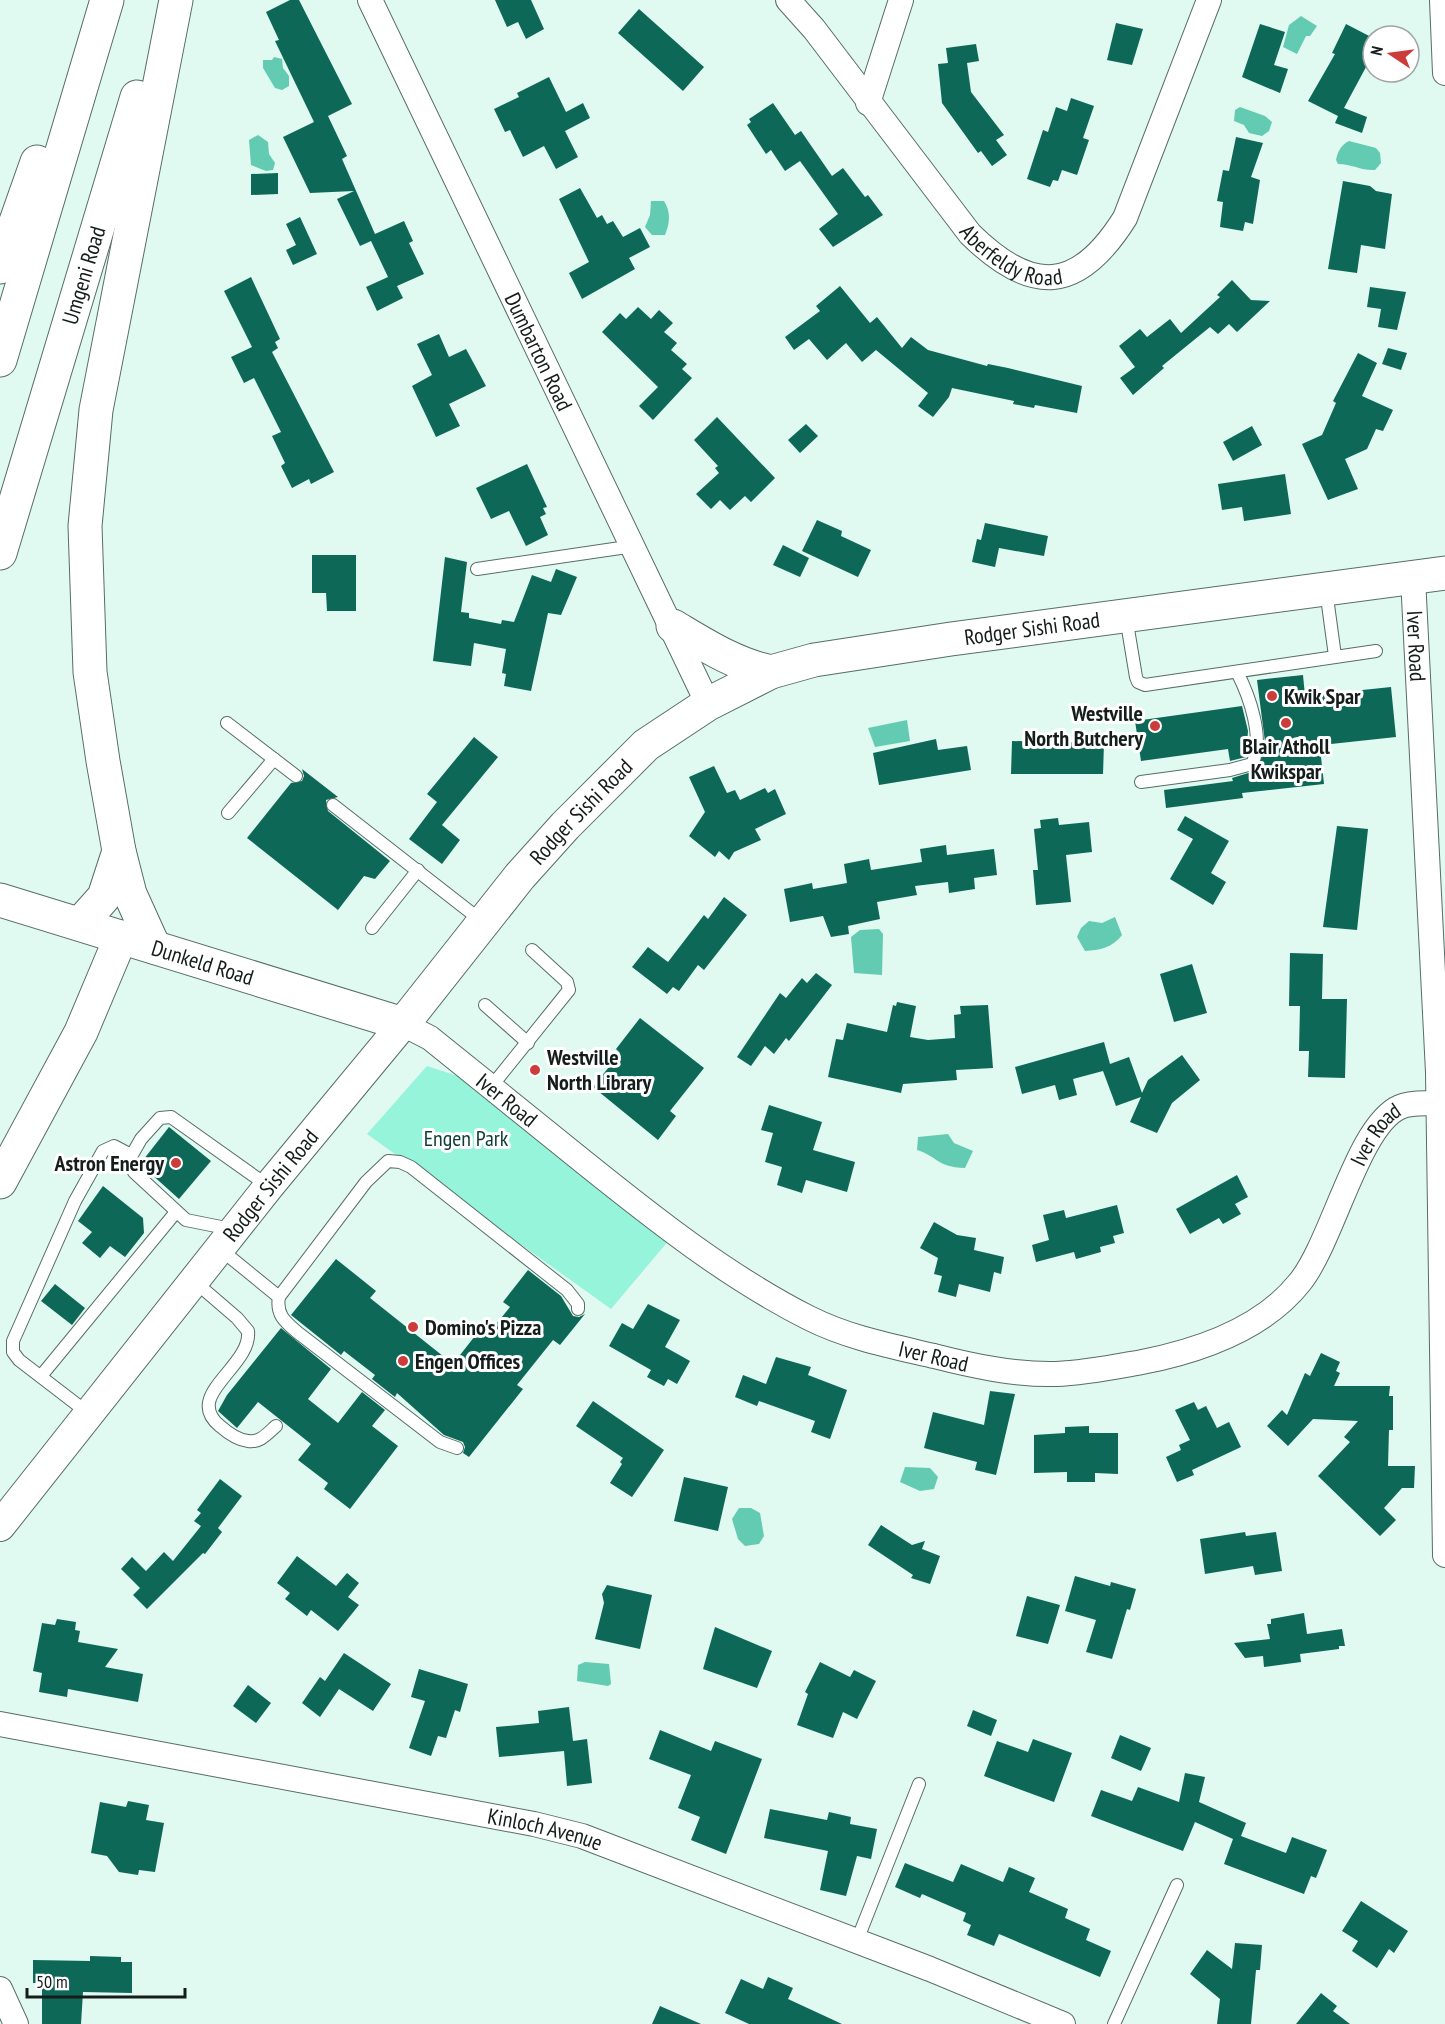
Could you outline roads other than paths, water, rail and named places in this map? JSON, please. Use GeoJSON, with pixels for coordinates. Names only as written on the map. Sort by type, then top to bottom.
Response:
{"type":"FeatureCollection","features":[{"type":"Feature","properties":{"kind":"main road"},"geometry":{"type":"LineString","coordinates":[[0,267],[90,0]]}},
{"type":"Feature","properties":{"kind":"main road"},"geometry":{"type":"LineString","coordinates":[[0,360],[107,0]]}},
{"type":"Feature","properties":{"kind":"main road","name":"Umgeni Road"},"geometry":{"type":"LineString","coordinates":[[0,553],[166,0]]}},
{"type":"Feature","properties":{"kind":"main road"},"geometry":{"type":"LineString","coordinates":[[154,947],[130,894],[119,851],[90,672],[85,526],[96,410],[176,0]]}},
{"type":"Feature","properties":{"kind":"main road","name":"Rodger Sishi Road"},"geometry":{"type":"LineString","coordinates":[[403,1024],[520,876],[565,826],[646,745],[708,704],[771,672],[814,660],[1445,573]]}},
{"type":"Feature","properties":{"kind":"main road"},"geometry":{"type":"LineString","coordinates":[[673,626],[714,651],[754,669],[771,672]]}},
{"type":"Feature","properties":{"kind":"main road"},"geometry":{"type":"LineString","coordinates":[[80,924],[104,897],[119,851]]}},
{"type":"Feature","properties":{"kind":"main road","name":"Dunkeld Road"},"geometry":{"type":"LineString","coordinates":[[0,900],[403,1024]]}},
{"type":"Feature","properties":{"kind":"main road"},"geometry":{"type":"LineString","coordinates":[[0,1182],[81,1032],[121,937]]}},
{"type":"Feature","properties":{"kind":"street","name":"Dumbarton Road"},"geometry":{"type":"LineString","coordinates":[[370,0],[673,626],[708,704]]}},
{"type":"Feature","properties":{"kind":"street","name":"Aberfeldy Road"},"geometry":{"type":"LineString","coordinates":[[788,0],[814,29],[868,103],[970,234],[986,250],[1019,272],[1046,278],[1064,276],[1090,262],[1110,243],[1125,218],[1209,0]]}},
{"type":"Feature","properties":{"kind":"street"},"geometry":{"type":"LineString","coordinates":[[868,103],[901,0]]}},
{"type":"Feature","properties":{"kind":"street"},"geometry":{"type":"LineString","coordinates":[[1442,0],[1445,73]]}},
{"type":"Feature","properties":{"kind":"street","name":"Iver Road"},"geometry":{"type":"LineString","coordinates":[[1413,578],[1441,1071],[1437,1103],[1445,1555]]}},
{"type":"Feature","properties":{"kind":"street","name":"Iver Road"},"geometry":{"type":"LineString","coordinates":[[403,1024],[430,1038],[654,1218],[732,1274],[811,1319],[858,1338],[963,1364],[1015,1372],[1056,1374],[1104,1369],[1161,1358],[1215,1341],[1266,1314],[1291,1292],[1310,1270],[1378,1124],[1401,1107],[1437,1103]]}},
{"type":"Feature","properties":{"kind":"street","name":"Rodger Sishi Road"},"geometry":{"type":"LineString","coordinates":[[0,1526],[269,1186],[403,1024]]}},
{"type":"Feature","properties":{"kind":"street","name":"Kinloch Avenue"},"geometry":{"type":"LineString","coordinates":[[0,1724],[534,1824],[582,1836],[856,1943],[930,1969],[1063,2024]]}},
{"type":"Feature","properties":{"kind":"street"},"geometry":{"type":"LineString","coordinates":[[0,1989],[16,2024]]}},
{"type":"Feature","properties":{"kind":"lane"},"geometry":{"type":"LineString","coordinates":[[477,569],[634,546]]}},
{"type":"Feature","properties":{"kind":"lane"},"geometry":{"type":"LineString","coordinates":[[1326,590],[1335,656]]}},
{"type":"Feature","properties":{"kind":"lane"},"geometry":{"type":"LineString","coordinates":[[1126,616],[1136,677],[1141,684],[1150,686],[1376,651]]}},
{"type":"Feature","properties":{"kind":"lane"},"geometry":{"type":"LineString","coordinates":[[1141,782],[1252,765],[1257,745],[1252,711],[1250,699],[1237,672]]}},
{"type":"Feature","properties":{"kind":"lane"},"geometry":{"type":"LineString","coordinates":[[227,723],[296,776]]}},
{"type":"Feature","properties":{"kind":"lane"},"geometry":{"type":"LineString","coordinates":[[228,813],[274,759]]}},
{"type":"Feature","properties":{"kind":"lane"},"geometry":{"type":"LineString","coordinates":[[333,805],[483,923]]}},
{"type":"Feature","properties":{"kind":"lane"},"geometry":{"type":"LineString","coordinates":[[372,928],[418,870]]}},
{"type":"Feature","properties":{"kind":"lane"},"geometry":{"type":"LineString","coordinates":[[490,1087],[569,990],[567,982],[532,950]]}},
{"type":"Feature","properties":{"kind":"lane"},"geometry":{"type":"LineString","coordinates":[[485,1005],[528,1043]]}},
{"type":"Feature","properties":{"kind":"lane"},"geometry":{"type":"LineString","coordinates":[[269,1186],[171,1117],[165,1116],[157,1121],[131,1155],[130,1166],[134,1172],[176,1212],[228,1240],[279,1297]]}},
{"type":"Feature","properties":{"kind":"lane"},"geometry":{"type":"LineString","coordinates":[[89,1414],[13,1352],[15,1333],[75,1201],[103,1151],[114,1146],[131,1155]]}},
{"type":"Feature","properties":{"kind":"lane"},"geometry":{"type":"LineString","coordinates":[[457,1448],[440,1442],[287,1323],[277,1308],[279,1297],[366,1182],[388,1161],[399,1162],[411,1167],[567,1290],[578,1304],[578,1309]]}},
{"type":"Feature","properties":{"kind":"lane"},"geometry":{"type":"LineString","coordinates":[[41,1376],[176,1212]]}},
{"type":"Feature","properties":{"kind":"lane"},"geometry":{"type":"LineString","coordinates":[[194,1281],[244,1325],[249,1337],[245,1349],[211,1395],[206,1408],[208,1414],[230,1434],[246,1441],[260,1440],[276,1426]]}},
{"type":"Feature","properties":{"kind":"lane"},"geometry":{"type":"LineString","coordinates":[[856,1943],[919,1784]]}},
{"type":"Feature","properties":{"kind":"lane"},"geometry":{"type":"LineString","coordinates":[[1114,2024],[1177,1885]]}},
{"type":"Feature","properties":{"kind":"place","name":"Kwik Spar"},"geometry":{"type":"Point","coordinates":[1272,696]}},
{"type":"Feature","properties":{"kind":"place","name":"Blair Atholl Kwikspar"},"geometry":{"type":"Point","coordinates":[1286,723]}},
{"type":"Feature","properties":{"kind":"place","name":"Westville North Butchery"},"geometry":{"type":"Point","coordinates":[1155,726]}},
{"type":"Feature","properties":{"kind":"place","name":"Westville North Library"},"geometry":{"type":"Point","coordinates":[535,1070]}},
{"type":"Feature","properties":{"kind":"place","name":"Astron Energy"},"geometry":{"type":"Point","coordinates":[176,1163]}},
{"type":"Feature","properties":{"kind":"place","name":"Domino's Pizza"},"geometry":{"type":"Point","coordinates":[413,1327]}},
{"type":"Feature","properties":{"kind":"place","name":"Engen Offices"},"geometry":{"type":"Point","coordinates":[403,1361]}},
{"type":"Feature","properties":{"kind":"park label","name":"Engen Park"},"geometry":{"type":"Point","coordinates":[466,1138]}}]}
